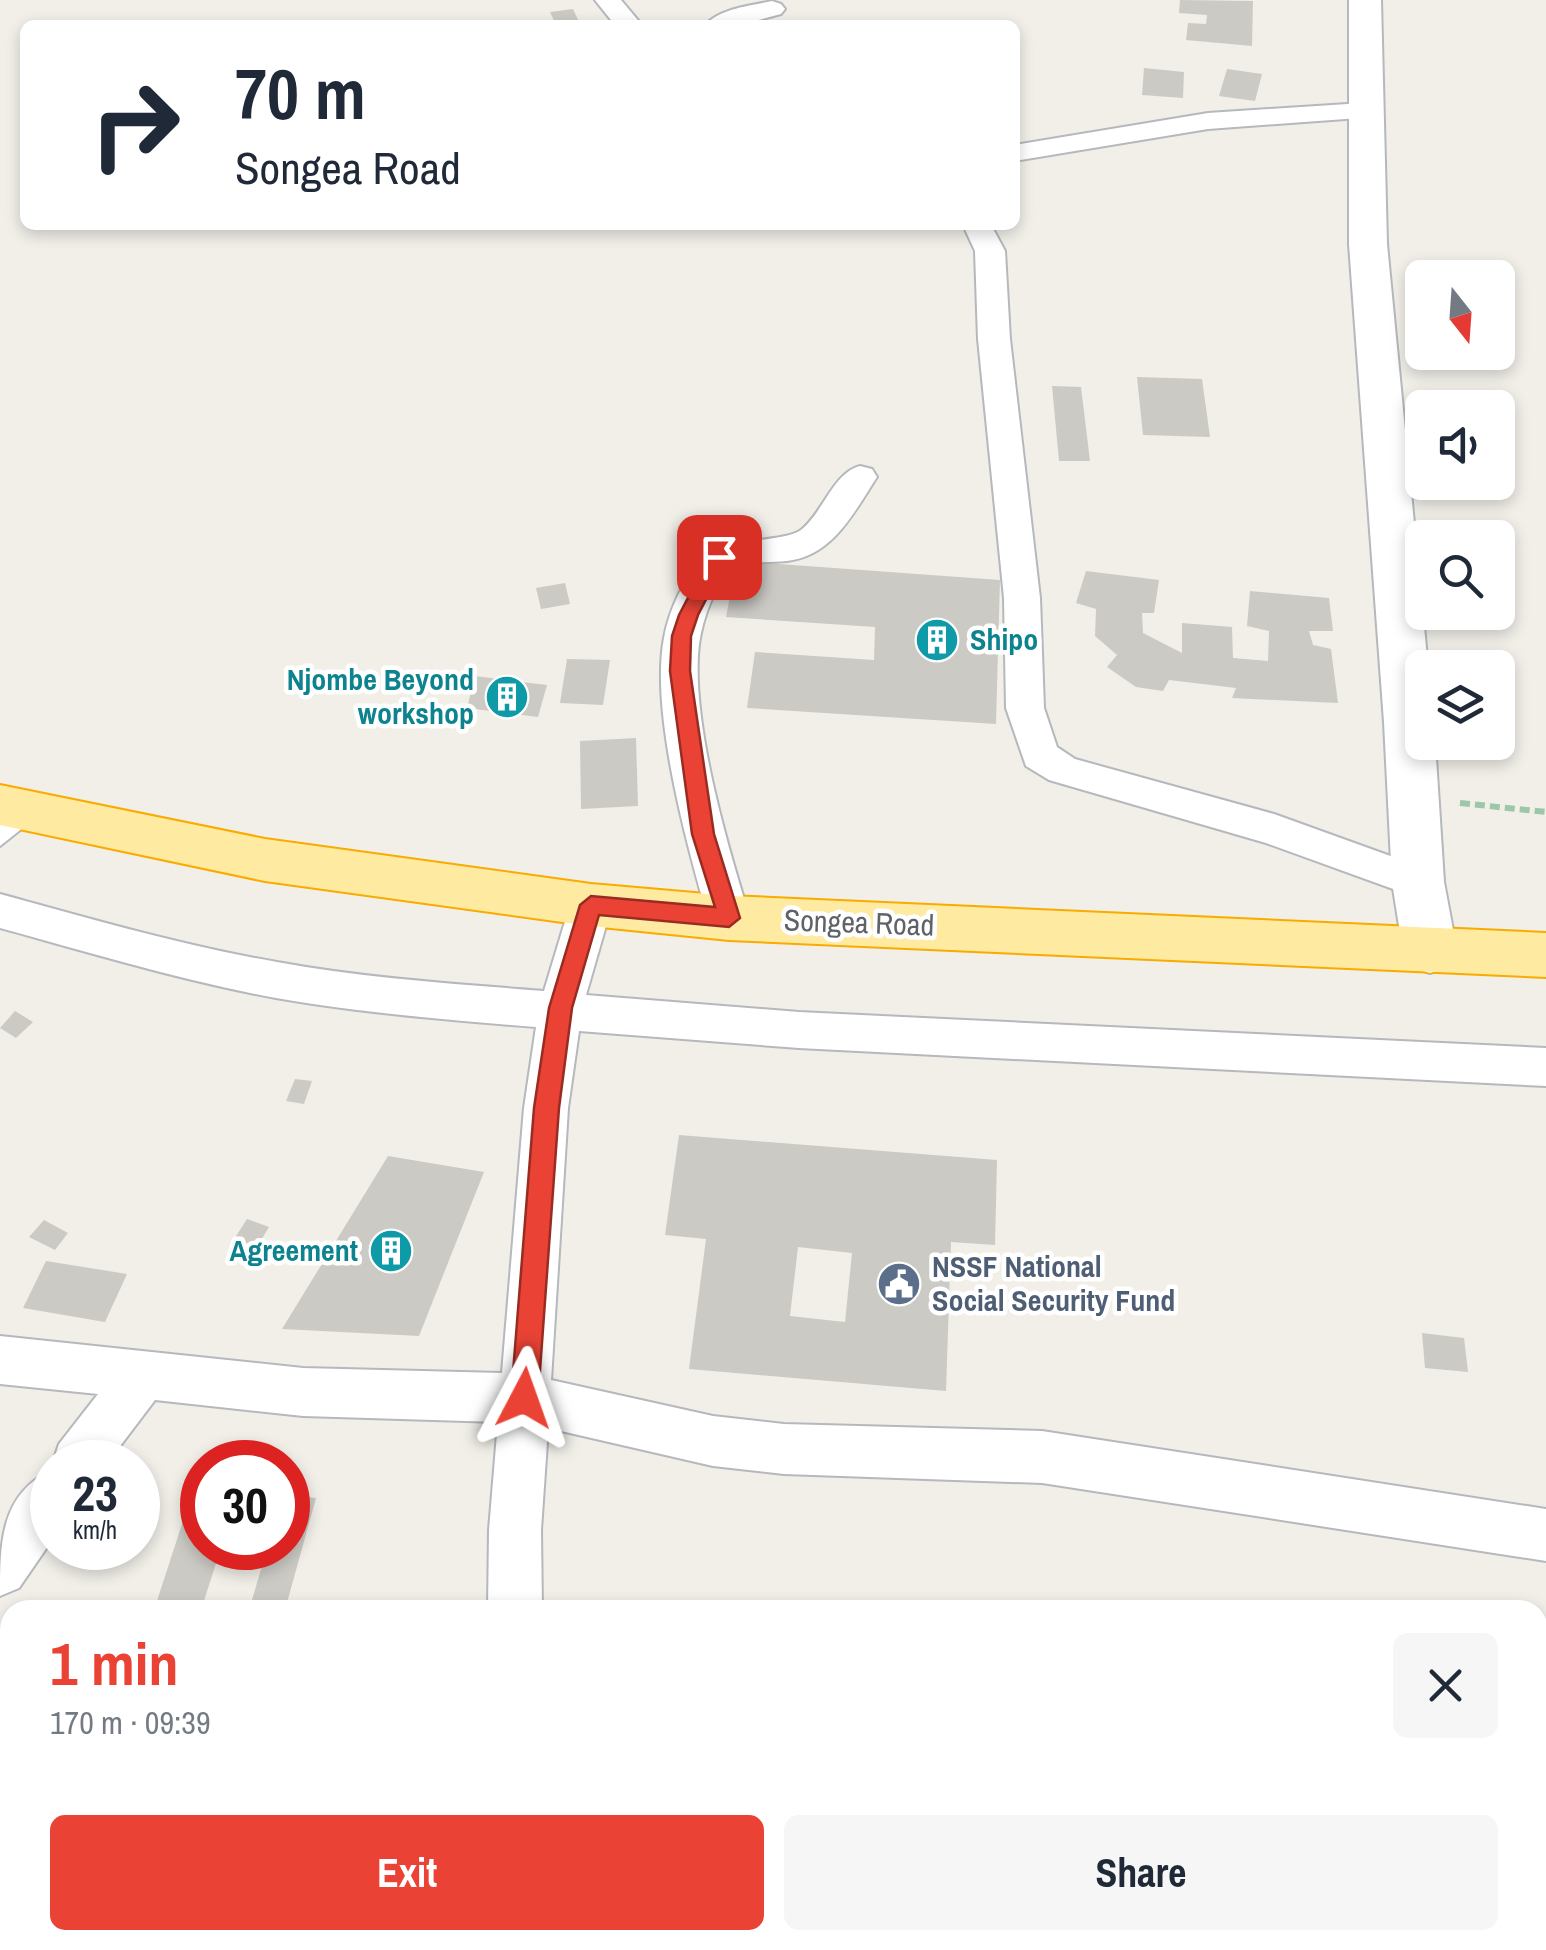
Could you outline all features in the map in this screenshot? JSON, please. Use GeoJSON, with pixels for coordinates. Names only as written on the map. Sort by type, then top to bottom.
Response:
{"type":"FeatureCollection","features":[{"type":"Feature","properties":{"kind":"highway","name":"Songea Road"},"geometry":{"type":"LineString","coordinates":[[9,819],[265,860],[591,905],[729,918],[1546,955]]}},
{"type":"Feature","properties":{"kind":"street"},"geometry":{"type":"LineString","coordinates":[[607,0],[625,20]]}},
{"type":"Feature","properties":{"kind":"street"},"geometry":{"type":"LineString","coordinates":[[1364,0],[1366,80],[1362,110],[1368,242],[1418,882],[1430,950]]}},
{"type":"Feature","properties":{"kind":"street"},"geometry":{"type":"LineString","coordinates":[[730,20],[775,11]]}},
{"type":"Feature","properties":{"kind":"street"},"geometry":{"type":"LineString","coordinates":[[1020,152],[1208,121],[1362,110]]}},
{"type":"Feature","properties":{"kind":"street"},"geometry":{"type":"LineString","coordinates":[[1020,171],[1059,146]]}},
{"type":"Feature","properties":{"kind":"street"},"geometry":{"type":"LineString","coordinates":[[979,230],[990,251],[994,338],[1022,598],[1025,708],[1040,756],[1063,770],[1274,830],[1418,882]]}},
{"type":"Feature","properties":{"kind":"street"},"geometry":{"type":"LineString","coordinates":[[729,918],[703,834],[693,781],[680,671],[682,636],[696,596],[719,557],[752,547],[794,549],[808,543],[860,477]]}},
{"type":"Feature","properties":{"kind":"street"},"geometry":{"type":"LineString","coordinates":[[515,1600],[515,1530],[537,1207],[561,1008],[591,905]]}},
{"type":"Feature","properties":{"kind":"street"},"geometry":{"type":"LineString","coordinates":[[0,911],[167,957],[276,980],[401,998],[799,1030],[1546,1068]]}},
{"type":"Feature","properties":{"kind":"street"},"geometry":{"type":"LineString","coordinates":[[0,1360],[302,1392],[524,1398],[713,1442],[784,1450],[1042,1457],[1546,1535]]}},
{"type":"Feature","properties":{"kind":"street"},"geometry":{"type":"LineString","coordinates":[[94,1440],[145,1374]]}},
{"type":"Feature","properties":{"kind":"street"},"geometry":{"type":"LineString","coordinates":[[0,1569],[30,1527]]}},
{"type":"Feature","properties":{"kind":"path"},"geometry":{"type":"LineString","coordinates":[[1414,797],[1546,812]]}},
{"type":"Feature","properties":{"kind":"building"},"geometry":{"type":"Polygon","coordinates":[[[1180,0],[1253,1],[1252,46],[1186,40],[1188,23],[1206,24],[1207,15],[1179,13],[1180,0]]]}},
{"type":"Feature","properties":{"kind":"building"},"geometry":{"type":"Polygon","coordinates":[[[573,9],[578,20],[554,20],[550,12],[573,9]]]}},
{"type":"Feature","properties":{"kind":"building"},"geometry":{"type":"Polygon","coordinates":[[[1144,68],[1184,72],[1183,98],[1142,95],[1144,68]]]}},
{"type":"Feature","properties":{"kind":"building"},"geometry":{"type":"Polygon","coordinates":[[[1227,69],[1262,74],[1255,101],[1219,96],[1227,69]]]}},
{"type":"Feature","properties":{"kind":"building"},"geometry":{"type":"Polygon","coordinates":[[[1137,377],[1202,379],[1210,437],[1143,435],[1137,377]]]}},
{"type":"Feature","properties":{"kind":"building"},"geometry":{"type":"Polygon","coordinates":[[[1052,386],[1081,387],[1090,461],[1059,461],[1052,386]]]}},
{"type":"Feature","properties":{"kind":"building","name":"Shipo"},"geometry":{"type":"Polygon","coordinates":[[[737,561],[1000,580],[996,724],[747,708],[755,652],[874,660],[875,627],[726,617],[737,561]]]}},
{"type":"Feature","properties":{"kind":"building"},"geometry":{"type":"Polygon","coordinates":[[[1086,571],[1159,580],[1154,613],[1142,613],[1143,633],[1182,653],[1182,623],[1232,627],[1233,658],[1268,661],[1269,631],[1247,626],[1250,591],[1329,598],[1333,631],[1309,631],[1313,645],[1331,649],[1338,703],[1232,698],[1236,688],[1169,680],[1163,691],[1136,687],[1107,667],[1117,655],[1095,636],[1096,609],[1076,603],[1086,571]]]}},
{"type":"Feature","properties":{"kind":"building"},"geometry":{"type":"Polygon","coordinates":[[[565,583],[570,604],[541,609],[536,588],[565,583]]]}},
{"type":"Feature","properties":{"kind":"building"},"geometry":{"type":"Polygon","coordinates":[[[567,659],[610,660],[603,705],[560,703],[567,659]]]}},
{"type":"Feature","properties":{"kind":"building","name":"Njombe Beyond workshop"},"geometry":{"type":"Polygon","coordinates":[[[475,676],[547,685],[538,717],[467,708],[475,676]]]}},
{"type":"Feature","properties":{"kind":"building"},"geometry":{"type":"Polygon","coordinates":[[[636,738],[638,806],[581,809],[580,741],[636,738]]]}},
{"type":"Feature","properties":{"kind":"building"},"geometry":{"type":"Polygon","coordinates":[[[15,1011],[33,1022],[16,1038],[0,1028],[15,1011]]]}},
{"type":"Feature","properties":{"kind":"building"},"geometry":{"type":"Polygon","coordinates":[[[295,1079],[312,1081],[304,1104],[286,1101],[295,1079]]]}},
{"type":"Feature","properties":{"kind":"building","name":"NSSF National Social Security Fund"},"geometry":{"type":"Polygon","coordinates":[[[679,1135],[997,1160],[995,1245],[951,1242],[946,1391],[689,1369],[706,1239],[665,1235],[679,1135]],[[798,1247],[790,1316],[845,1322],[852,1253],[798,1247]]]}},
{"type":"Feature","properties":{"kind":"building","name":"Agreement"},"geometry":{"type":"Polygon","coordinates":[[[388,1156],[484,1172],[419,1336],[282,1329],[388,1156]]]}},
{"type":"Feature","properties":{"kind":"building"},"geometry":{"type":"Polygon","coordinates":[[[247,1219],[269,1227],[254,1252],[231,1244],[247,1219]]]}},
{"type":"Feature","properties":{"kind":"building"},"geometry":{"type":"Polygon","coordinates":[[[44,1220],[68,1233],[55,1250],[29,1237],[44,1220]]]}},
{"type":"Feature","properties":{"kind":"building"},"geometry":{"type":"Polygon","coordinates":[[[46,1261],[127,1274],[105,1322],[23,1308],[46,1261]]]}},
{"type":"Feature","properties":{"kind":"building"},"geometry":{"type":"Polygon","coordinates":[[[1422,1333],[1464,1338],[1468,1372],[1425,1368],[1422,1333]]]}},
{"type":"Feature","properties":{"kind":"building"},"geometry":{"type":"Polygon","coordinates":[[[310,1497],[316,1498],[310,1520],[310,1497]]]}},
{"type":"Feature","properties":{"kind":"building"},"geometry":{"type":"Polygon","coordinates":[[[180,1530],[180,1570],[214,1570],[204,1600],[157,1600],[180,1530]]]}},
{"type":"Feature","properties":{"kind":"building"},"geometry":{"type":"Polygon","coordinates":[[[261,1570],[296,1570],[288,1600],[252,1600],[261,1570]]]}},
{"type":"Feature","properties":{"kind":"place","name":"Shipo"},"geometry":{"type":"Point","coordinates":[937,640]}},
{"type":"Feature","properties":{"kind":"place","name":"Njombe Beyond workshop"},"geometry":{"type":"Point","coordinates":[507,697]}},
{"type":"Feature","properties":{"kind":"place","name":"Agreement"},"geometry":{"type":"Point","coordinates":[391,1251]}},
{"type":"Feature","properties":{"kind":"place","name":"NSSF National Social Security Fund"},"geometry":{"type":"Point","coordinates":[899,1284]}},
{"type":"Feature","properties":{"kind":"route"},"geometry":{"type":"LineString","coordinates":[[524,1398],[546,1108],[561,1008],[591,905],[729,918],[703,834],[680,671],[688,615],[719,557]]}}]}
